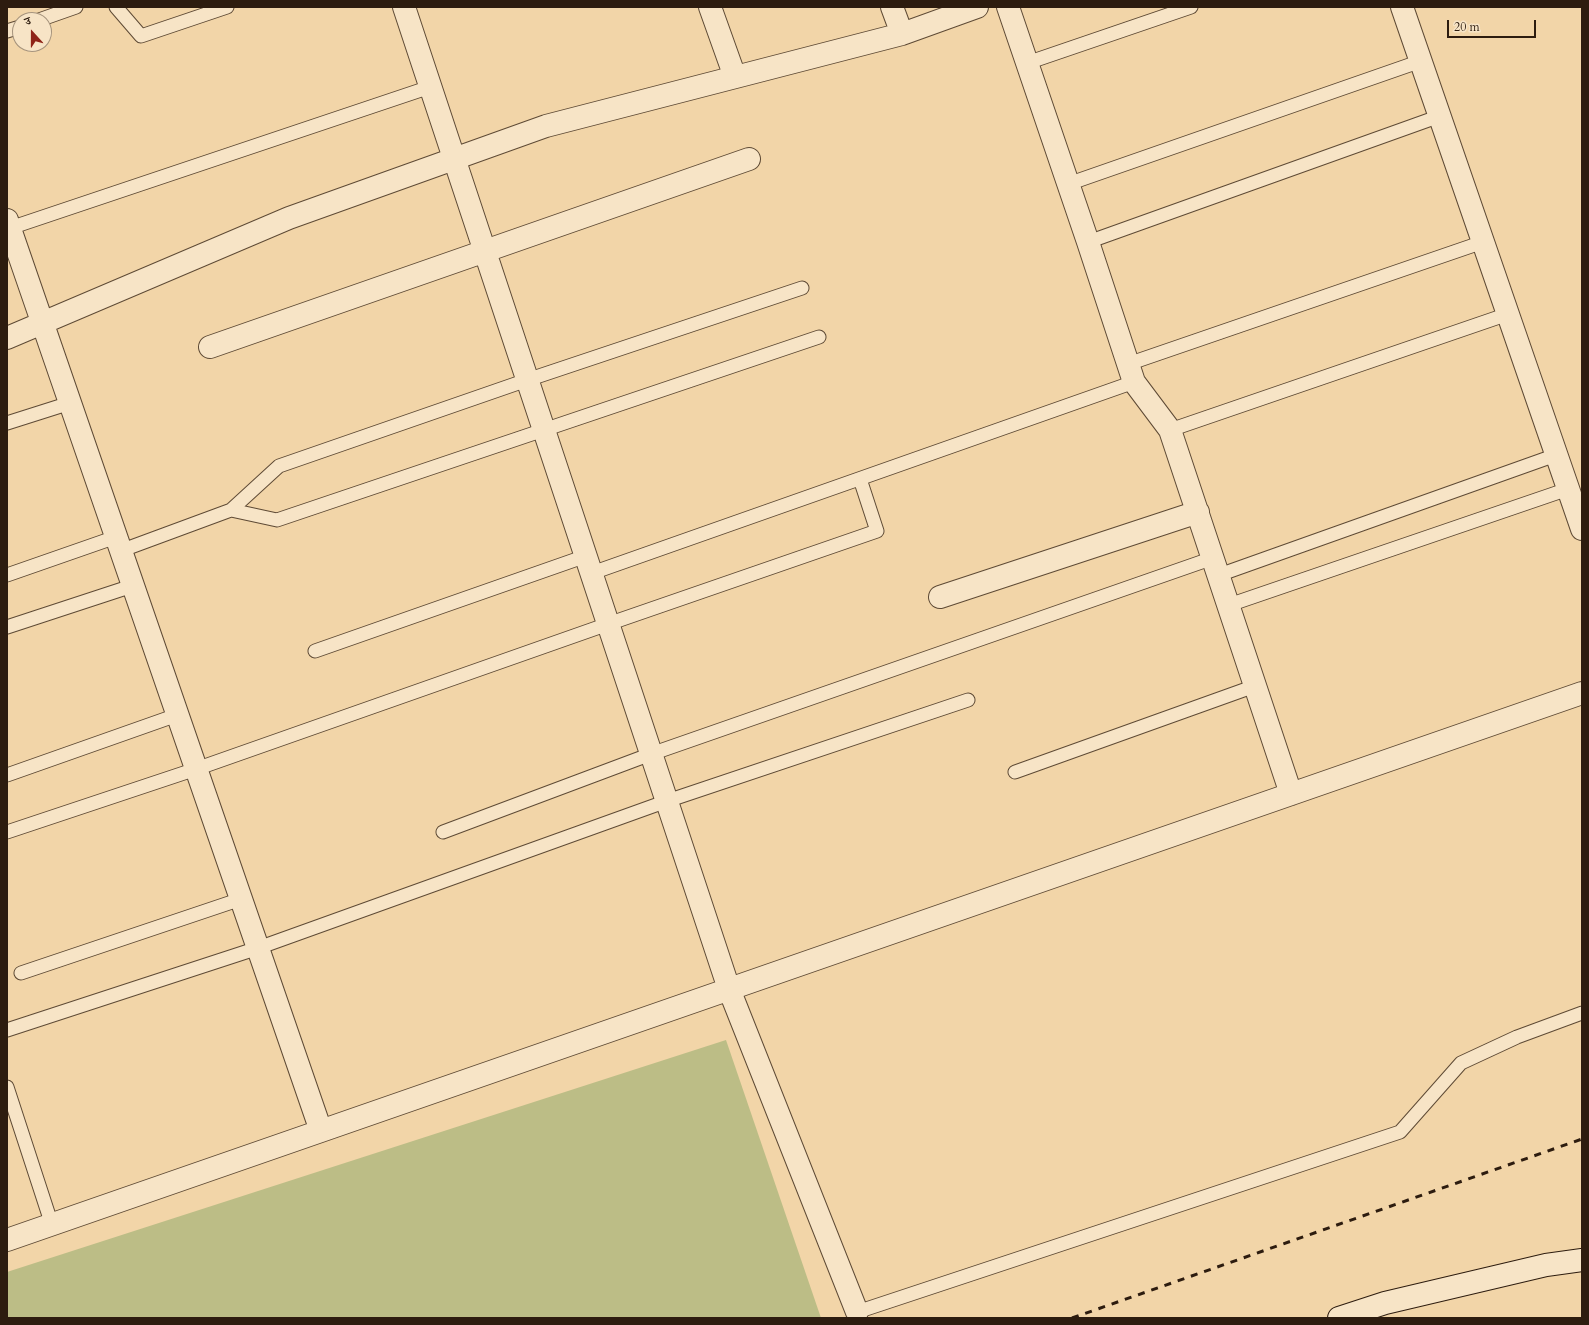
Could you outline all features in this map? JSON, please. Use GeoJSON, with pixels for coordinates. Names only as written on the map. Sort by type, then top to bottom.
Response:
{"type":"FeatureCollection","features":[{"type":"Feature","properties":{"kind":"street"},"geometry":{"type":"LineString","coordinates":[[404,7],[729,989],[857,1312]]}},
{"type":"Feature","properties":{"kind":"street"},"geometry":{"type":"LineString","coordinates":[[710,7],[735,78]]}},
{"type":"Feature","properties":{"kind":"street"},"geometry":{"type":"LineString","coordinates":[[892,7],[902,34]]}},
{"type":"Feature","properties":{"kind":"street"},"geometry":{"type":"LineString","coordinates":[[7,338],[289,218],[546,126],[902,34],[977,7]]}},
{"type":"Feature","properties":{"kind":"street"},"geometry":{"type":"LineString","coordinates":[[1008,7],[1131,373],[1170,430],[1291,794]]}},
{"type":"Feature","properties":{"kind":"street"},"geometry":{"type":"LineString","coordinates":[[1402,7],[1582,529]]}},
{"type":"Feature","properties":{"kind":"street"},"geometry":{"type":"LineString","coordinates":[[210,347],[749,159]]}},
{"type":"Feature","properties":{"kind":"street"},"geometry":{"type":"LineString","coordinates":[[8,224],[321,1131]]}},
{"type":"Feature","properties":{"kind":"street"},"geometry":{"type":"LineString","coordinates":[[940,597],[1198,512]]}},
{"type":"Feature","properties":{"kind":"street"},"geometry":{"type":"LineString","coordinates":[[7,1240],[1582,693]]}},
{"type":"Feature","properties":{"kind":"street"},"geometry":{"type":"LineString","coordinates":[[1339,1318],[1385,1303],[1546,1264],[1582,1260]]}},
{"type":"Feature","properties":{"kind":"lane"},"geometry":{"type":"LineString","coordinates":[[52,15],[76,7]]}},
{"type":"Feature","properties":{"kind":"lane"},"geometry":{"type":"LineString","coordinates":[[116,7],[142,36],[227,7]]}},
{"type":"Feature","properties":{"kind":"lane"},"geometry":{"type":"LineString","coordinates":[[1027,63],[1191,7]]}},
{"type":"Feature","properties":{"kind":"lane"},"geometry":{"type":"LineString","coordinates":[[1068,184],[1420,60]]}},
{"type":"Feature","properties":{"kind":"lane"},"geometry":{"type":"LineString","coordinates":[[8,224],[430,87]]}},
{"type":"Feature","properties":{"kind":"lane"},"geometry":{"type":"LineString","coordinates":[[1088,242],[1440,116]]}},
{"type":"Feature","properties":{"kind":"lane"},"geometry":{"type":"LineString","coordinates":[[315,651],[860,479],[1131,373],[1483,242]]}},
{"type":"Feature","properties":{"kind":"lane"},"geometry":{"type":"LineString","coordinates":[[7,576],[232,510],[279,466],[527,380],[802,288]]}},
{"type":"Feature","properties":{"kind":"lane"},"geometry":{"type":"LineString","coordinates":[[1170,430],[1508,314]]}},
{"type":"Feature","properties":{"kind":"lane"},"geometry":{"type":"LineString","coordinates":[[232,510],[277,520],[819,337]]}},
{"type":"Feature","properties":{"kind":"lane"},"geometry":{"type":"LineString","coordinates":[[7,423],[70,403]]}},
{"type":"Feature","properties":{"kind":"lane"},"geometry":{"type":"LineString","coordinates":[[443,832],[652,754],[1216,566],[1556,455]]}},
{"type":"Feature","properties":{"kind":"lane"},"geometry":{"type":"LineString","coordinates":[[7,832],[196,769],[877,531],[860,479]]}},
{"type":"Feature","properties":{"kind":"lane"},"geometry":{"type":"LineString","coordinates":[[1229,606],[1568,489]]}},
{"type":"Feature","properties":{"kind":"lane"},"geometry":{"type":"LineString","coordinates":[[7,627],[132,586]]}},
{"type":"Feature","properties":{"kind":"lane"},"geometry":{"type":"LineString","coordinates":[[1015,772],[1255,686]]}},
{"type":"Feature","properties":{"kind":"lane"},"geometry":{"type":"LineString","coordinates":[[7,1030],[258,948],[667,801],[968,700]]}},
{"type":"Feature","properties":{"kind":"lane"},"geometry":{"type":"LineString","coordinates":[[7,775],[177,715]]}},
{"type":"Feature","properties":{"kind":"lane"},"geometry":{"type":"LineString","coordinates":[[21,973],[241,899]]}},
{"type":"Feature","properties":{"kind":"lane"},"geometry":{"type":"LineString","coordinates":[[857,1312],[1400,1132],[1461,1063],[1517,1037],[1582,1013]]}},
{"type":"Feature","properties":{"kind":"lane"},"geometry":{"type":"LineString","coordinates":[[7,1086],[52,1225]]}},
{"type":"Feature","properties":{"kind":"green space"},"geometry":{"type":"Polygon","coordinates":[[[726,1040],[821,1318],[7,1318],[7,1272],[726,1040]]]}},
{"type":"Feature","properties":{"kind":"railway"},"geometry":{"type":"LineString","coordinates":[[1072,1318],[1582,1139]]}}]}
